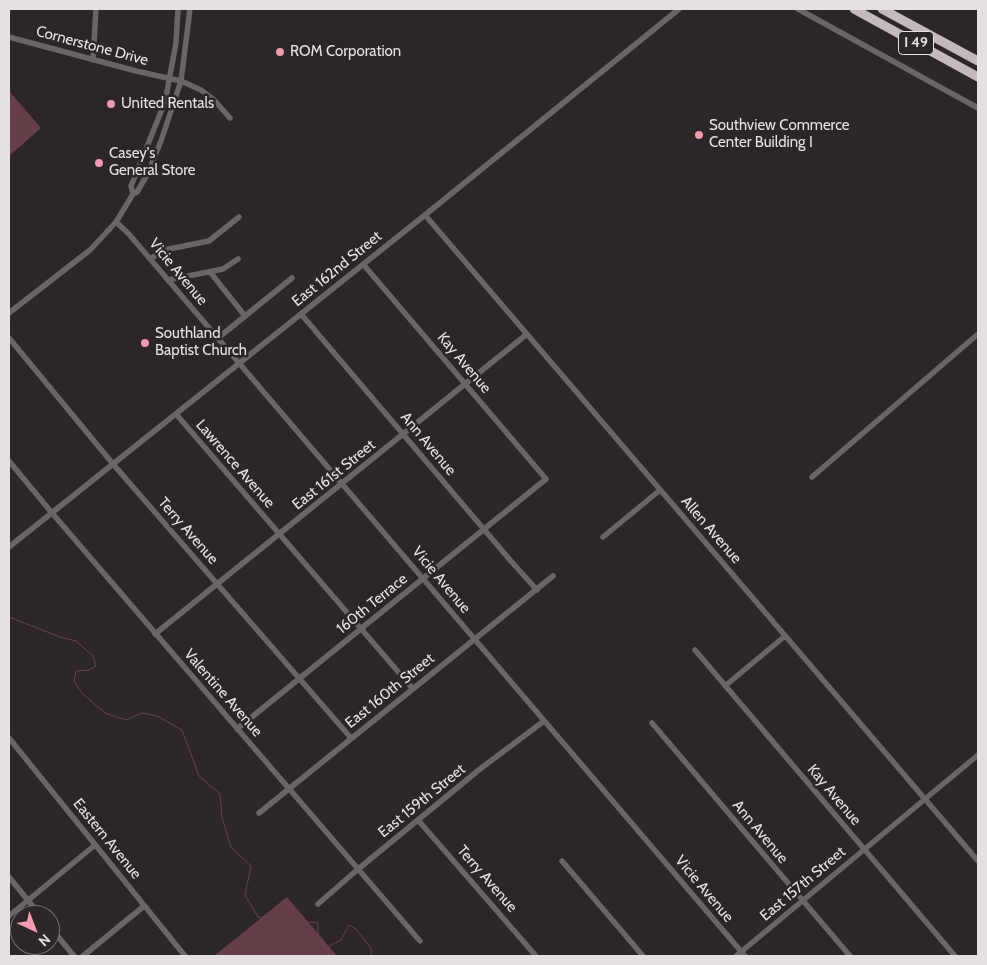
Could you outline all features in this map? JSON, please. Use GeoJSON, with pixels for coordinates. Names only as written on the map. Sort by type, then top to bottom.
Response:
{"type":"FeatureCollection","features":[{"type":"Feature","properties":{"kind":"highway","name":"I 49"},"geometry":{"type":"LineString","coordinates":[[854,9],[978,77]]}},
{"type":"Feature","properties":{"kind":"highway","name":"I 49"},"geometry":{"type":"LineString","coordinates":[[882,9],[978,61]]}},
{"type":"Feature","properties":{"kind":"street"},"geometry":{"type":"LineString","coordinates":[[93,60],[96,9]]}},
{"type":"Feature","properties":{"kind":"street"},"geometry":{"type":"LineString","coordinates":[[133,194],[130,186],[164,102],[176,42],[178,9]]}},
{"type":"Feature","properties":{"kind":"street"},"geometry":{"type":"LineString","coordinates":[[9,313],[90,250],[116,222],[133,194],[137,192],[147,175],[161,141],[181,81],[190,9]]}},
{"type":"Feature","properties":{"kind":"street","name":"East 162nd Street"},"geometry":{"type":"LineString","coordinates":[[9,547],[425,215],[679,9]]}},
{"type":"Feature","properties":{"kind":"street"},"geometry":{"type":"LineString","coordinates":[[798,9],[978,108]]}},
{"type":"Feature","properties":{"kind":"street","name":"Cornerstone Drive"},"geometry":{"type":"LineString","coordinates":[[9,37],[169,80],[181,81]]}},
{"type":"Feature","properties":{"kind":"street"},"geometry":{"type":"LineString","coordinates":[[181,81],[208,95],[230,118]]}},
{"type":"Feature","properties":{"kind":"street","name":"Allen Avenue"},"geometry":{"type":"LineString","coordinates":[[425,215],[978,861]]}},
{"type":"Feature","properties":{"kind":"street"},"geometry":{"type":"LineString","coordinates":[[150,259],[164,250],[209,241],[240,217]]}},
{"type":"Feature","properties":{"kind":"street","name":"Vicie Avenue"},"geometry":{"type":"LineString","coordinates":[[116,222],[128,233],[218,338],[741,955]]}},
{"type":"Feature","properties":{"kind":"street"},"geometry":{"type":"LineString","coordinates":[[168,280],[223,269],[238,259]]}},
{"type":"Feature","properties":{"kind":"street","name":"Kay Avenue"},"geometry":{"type":"LineString","coordinates":[[363,264],[546,479]]}},
{"type":"Feature","properties":{"kind":"street"},"geometry":{"type":"LineString","coordinates":[[210,272],[245,316]]}},
{"type":"Feature","properties":{"kind":"street"},"geometry":{"type":"LineString","coordinates":[[218,338],[292,278]]}},
{"type":"Feature","properties":{"kind":"street","name":"Ann Avenue"},"geometry":{"type":"LineString","coordinates":[[300,314],[537,590]]}},
{"type":"Feature","properties":{"kind":"street","name":"East 161st Street"},"geometry":{"type":"LineString","coordinates":[[155,634],[527,334]]}},
{"type":"Feature","properties":{"kind":"street"},"geometry":{"type":"LineString","coordinates":[[812,476],[978,334]]}},
{"type":"Feature","properties":{"kind":"street","name":"Terry Avenue"},"geometry":{"type":"LineString","coordinates":[[9,338],[114,464],[351,738]]}},
{"type":"Feature","properties":{"kind":"street","name":"Lawrence Avenue"},"geometry":{"type":"LineString","coordinates":[[176,414],[412,689]]}},
{"type":"Feature","properties":{"kind":"street","name":"Valentine Avenue"},"geometry":{"type":"LineString","coordinates":[[9,460],[52,513],[357,870],[420,940]]}},
{"type":"Feature","properties":{"kind":"street","name":"160th Terrace"},"geometry":{"type":"LineString","coordinates":[[237,729],[546,479]]}},
{"type":"Feature","properties":{"kind":"street"},"geometry":{"type":"LineString","coordinates":[[604,537],[660,490]]}},
{"type":"Feature","properties":{"kind":"street","name":"East 160th Street"},"geometry":{"type":"LineString","coordinates":[[259,813],[553,576]]}},
{"type":"Feature","properties":{"kind":"street"},"geometry":{"type":"LineString","coordinates":[[725,686],[785,636]]}},
{"type":"Feature","properties":{"kind":"street","name":"Kay Avenue"},"geometry":{"type":"LineString","coordinates":[[694,650],[955,956]]}},
{"type":"Feature","properties":{"kind":"street","name":"East 159th Street"},"geometry":{"type":"LineString","coordinates":[[318,904],[480,769],[544,721]]}},
{"type":"Feature","properties":{"kind":"street","name":"Ann Avenue"},"geometry":{"type":"LineString","coordinates":[[652,723],[850,956]]}},
{"type":"Feature","properties":{"kind":"street","name":"Eastern Avenue"},"geometry":{"type":"LineString","coordinates":[[9,738],[185,956]]}},
{"type":"Feature","properties":{"kind":"street","name":"East 157th Street"},"geometry":{"type":"LineString","coordinates":[[741,955],[978,755]]}},
{"type":"Feature","properties":{"kind":"street","name":"Terry Avenue"},"geometry":{"type":"LineString","coordinates":[[418,820],[536,956]]}},
{"type":"Feature","properties":{"kind":"street"},"geometry":{"type":"LineString","coordinates":[[9,916],[94,845]]}},
{"type":"Feature","properties":{"kind":"street"},"geometry":{"type":"LineString","coordinates":[[562,862],[643,956]]}},
{"type":"Feature","properties":{"kind":"street"},"geometry":{"type":"LineString","coordinates":[[9,877],[32,905]]}},
{"type":"Feature","properties":{"kind":"street"},"geometry":{"type":"LineString","coordinates":[[83,956],[144,906]]}},
{"type":"Feature","properties":{"kind":"street"},"geometry":{"type":"LineString","coordinates":[[60,939],[74,956]]}},
{"type":"Feature","properties":{"kind":"shaded area"},"geometry":{"type":"Polygon","coordinates":[[[9,91],[41,128],[9,156],[9,91]]]}},
{"type":"Feature","properties":{"kind":"shaded area"},"geometry":{"type":"Polygon","coordinates":[[[287,897],[337,956],[214,956],[287,897]]]}},
{"type":"Feature","properties":{"kind":"waterway"},"geometry":{"type":"LineString","coordinates":[[9,617],[60,637],[76,641],[93,656],[96,666],[89,670],[76,671],[74,682],[83,694],[105,713],[126,720],[142,713],[157,716],[182,730],[199,776],[220,794],[222,817],[231,847],[251,866],[245,895],[258,917],[318,923],[318,935],[325,948],[341,940],[349,925],[356,929],[372,950],[371,956]]}},
{"type":"Feature","properties":{"kind":"place","name":"ROM Corporation"},"geometry":{"type":"Point","coordinates":[280,52]}},
{"type":"Feature","properties":{"kind":"place","name":"United Rentals"},"geometry":{"type":"Point","coordinates":[111,104]}},
{"type":"Feature","properties":{"kind":"place","name":"Southview Commerce Center Building I"},"geometry":{"type":"Point","coordinates":[699,135]}},
{"type":"Feature","properties":{"kind":"place","name":"Casey's General Store"},"geometry":{"type":"Point","coordinates":[99,163]}},
{"type":"Feature","properties":{"kind":"place","name":"Southland Baptist Church"},"geometry":{"type":"Point","coordinates":[145,343]}}]}
